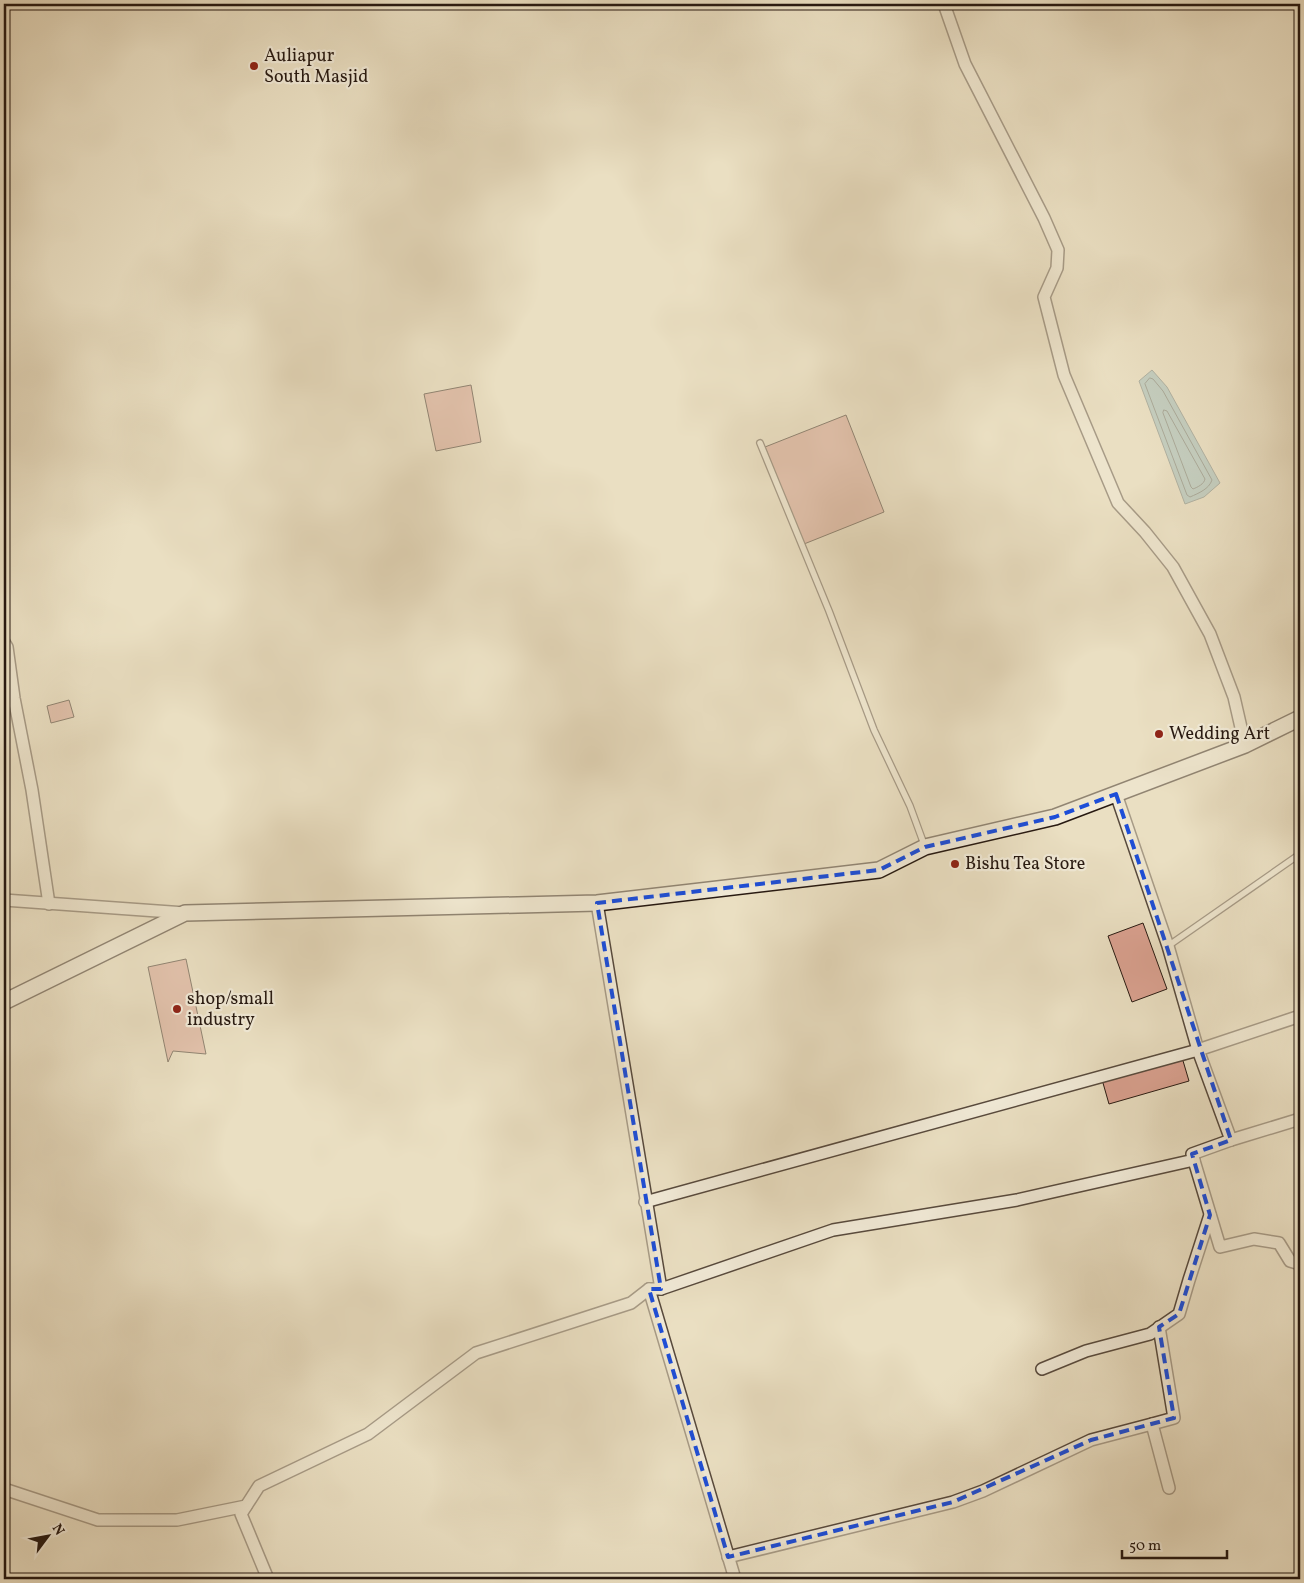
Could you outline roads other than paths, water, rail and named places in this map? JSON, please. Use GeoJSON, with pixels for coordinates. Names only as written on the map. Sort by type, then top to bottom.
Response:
{"type":"FeatureCollection","features":[{"type":"Feature","properties":{"kind":"main road"},"geometry":{"type":"LineString","coordinates":[[4,1002],[185,913],[597,904],[879,870],[924,847],[1055,817],[1245,745],[1300,718]]}},
{"type":"Feature","properties":{"kind":"street"},"geometry":{"type":"LineString","coordinates":[[944,4],[965,64],[1044,218],[1058,250],[1057,268],[1044,297],[1064,376],[1118,503],[1145,532],[1173,567],[1210,634],[1234,697],[1245,745]]}},
{"type":"Feature","properties":{"kind":"street"},"geometry":{"type":"LineString","coordinates":[[4,642],[7,647],[14,698],[32,790],[49,904]]}},
{"type":"Feature","properties":{"kind":"street"},"geometry":{"type":"LineString","coordinates":[[1116,794],[1168,946],[1198,1050],[1231,1140]]}},
{"type":"Feature","properties":{"kind":"street"},"geometry":{"type":"LineString","coordinates":[[4,900],[185,913]]}},
{"type":"Feature","properties":{"kind":"street"},"geometry":{"type":"LineString","coordinates":[[597,904],[645,1202],[655,1289],[734,1579]]}},
{"type":"Feature","properties":{"kind":"street"},"geometry":{"type":"LineString","coordinates":[[645,1202],[1198,1050],[1300,1016]]}},
{"type":"Feature","properties":{"kind":"street"},"geometry":{"type":"LineString","coordinates":[[1300,1119],[1192,1154],[1220,1247],[1254,1239],[1279,1243],[1290,1261],[1300,1264]]}},
{"type":"Feature","properties":{"kind":"street"},"geometry":{"type":"LineString","coordinates":[[268,1579],[240,1514],[259,1486],[368,1434],[476,1353],[631,1304],[655,1289],[834,1230],[1017,1200],[1194,1160]]}},
{"type":"Feature","properties":{"kind":"street"},"geometry":{"type":"LineString","coordinates":[[1042,1369],[1086,1351],[1150,1334],[1179,1314],[1210,1215]]}},
{"type":"Feature","properties":{"kind":"street"},"geometry":{"type":"LineString","coordinates":[[728,1557],[952,1502],[983,1491],[1091,1440],[1174,1418],[1159,1327]]}},
{"type":"Feature","properties":{"kind":"street"},"geometry":{"type":"LineString","coordinates":[[1152,1424],[1169,1488]]}},
{"type":"Feature","properties":{"kind":"street"},"geometry":{"type":"LineString","coordinates":[[4,1489],[98,1520],[177,1520],[246,1506]]}},
{"type":"Feature","properties":{"kind":"lane"},"geometry":{"type":"LineString","coordinates":[[760,443],[829,611],[874,730],[910,806],[924,847]]}},
{"type":"Feature","properties":{"kind":"lane"},"geometry":{"type":"LineString","coordinates":[[1168,946],[1300,854]]}},
{"type":"Feature","properties":{"kind":"water"},"geometry":{"type":"Polygon","coordinates":[[[1152,370],[1167,387],[1220,483],[1204,497],[1185,504],[1139,381],[1152,370]]]}},
{"type":"Feature","properties":{"kind":"place","name":"Auliapur South Masjid"},"geometry":{"type":"Point","coordinates":[254,66]}},
{"type":"Feature","properties":{"kind":"place","name":"Wedding Art"},"geometry":{"type":"Point","coordinates":[1159,734]}},
{"type":"Feature","properties":{"kind":"place","name":"Bishu Tea Store"},"geometry":{"type":"Point","coordinates":[955,864]}},
{"type":"Feature","properties":{"kind":"place","name":"shop/small industry"},"geometry":{"type":"Point","coordinates":[177,1009]}}]}
